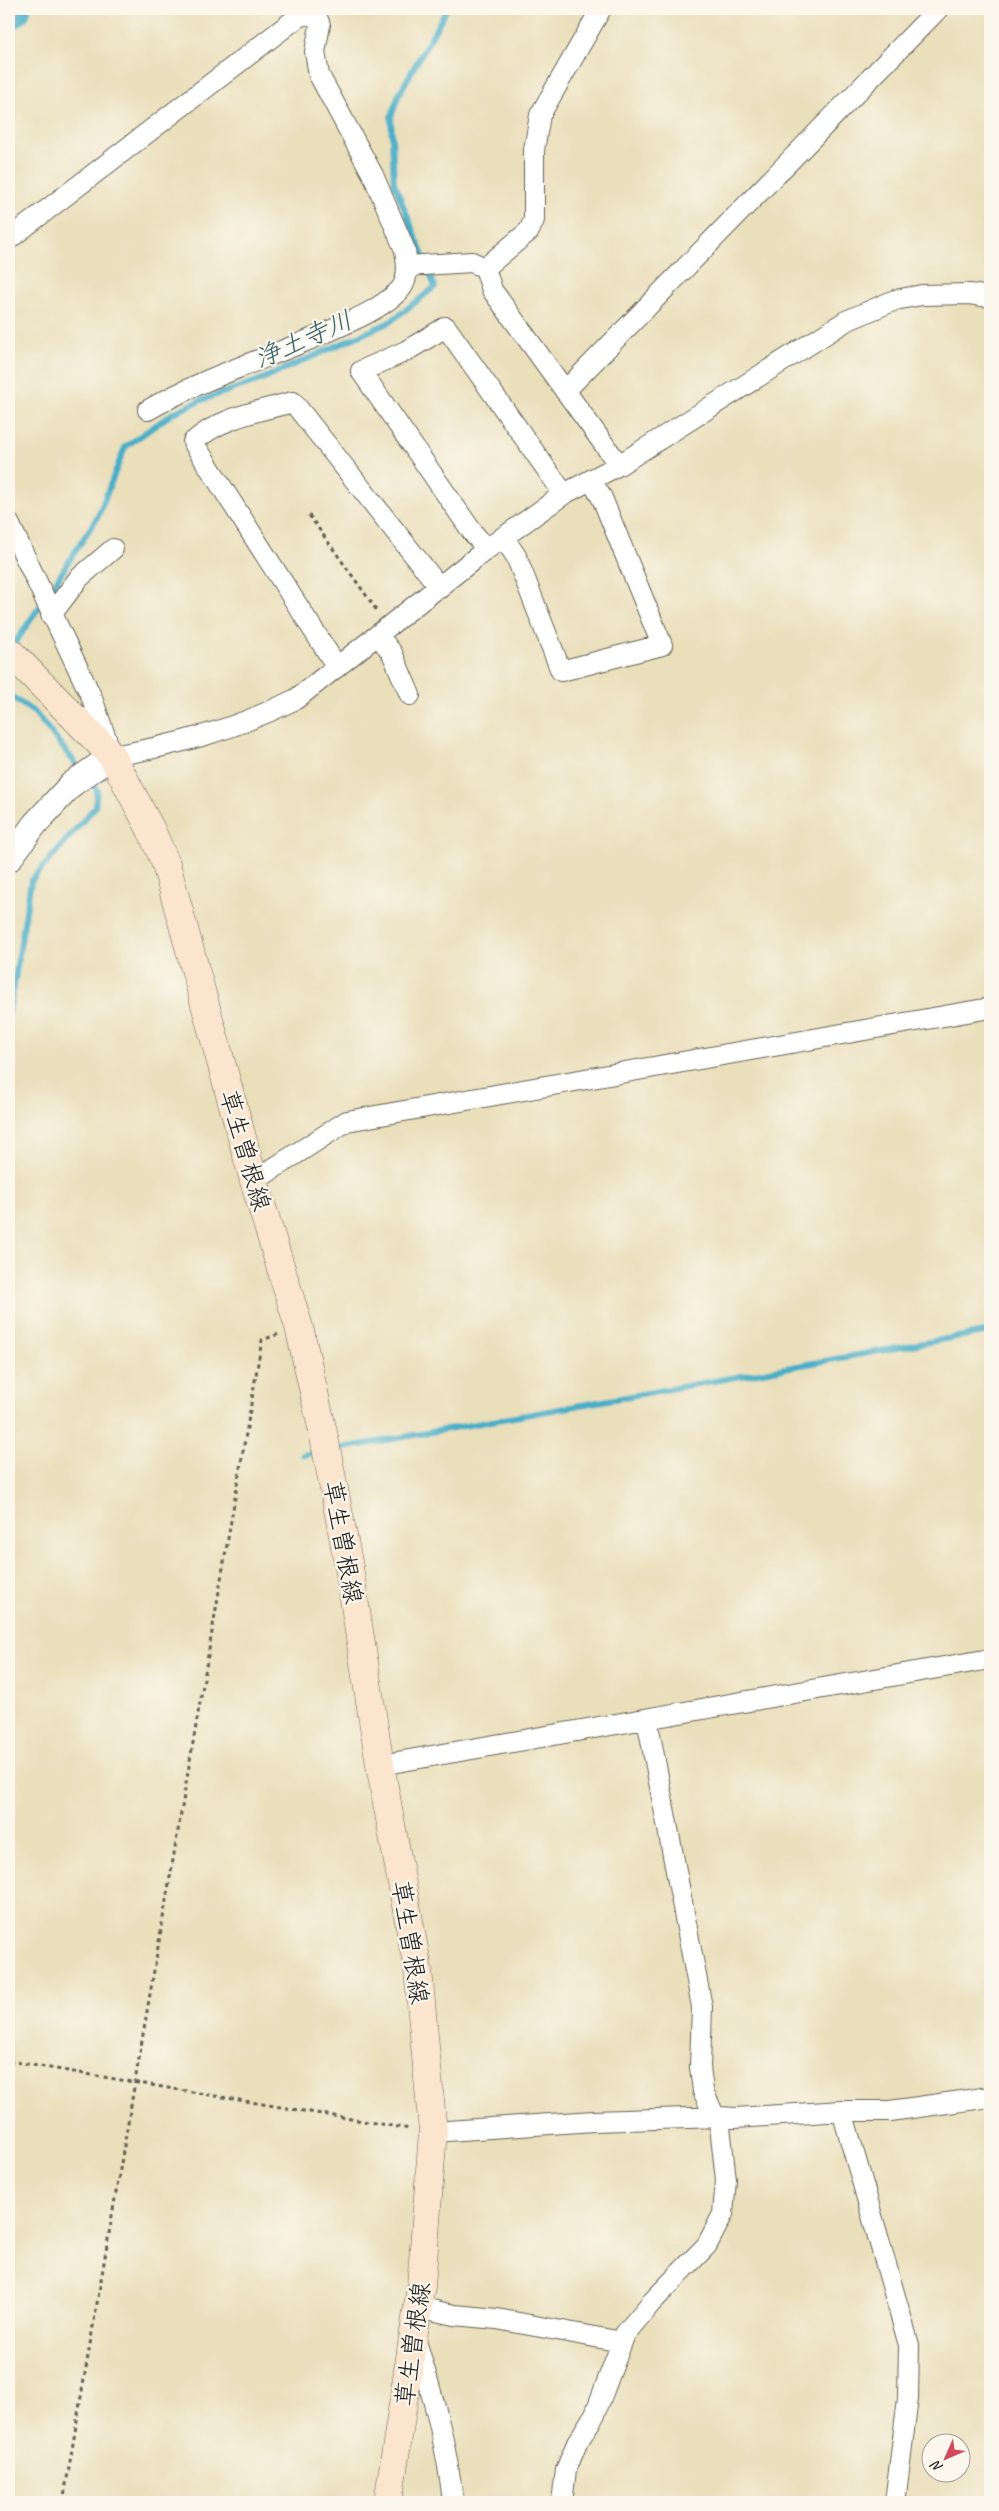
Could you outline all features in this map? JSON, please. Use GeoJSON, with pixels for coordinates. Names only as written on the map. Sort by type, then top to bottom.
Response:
{"type":"FeatureCollection","features":[{"type":"Feature","properties":{"kind":"main road","name":"草生曽根線"},"geometry":{"type":"LineString","coordinates":[[16,658],[112,756],[152,830],[166,864],[254,1181],[299,1327],[323,1432],[349,1567],[380,1765],[418,1970],[433,2132],[418,2307],[388,2502]]}},
{"type":"Feature","properties":{"kind":"street"},"geometry":{"type":"LineString","coordinates":[[485,268],[529,231],[534,220],[534,150],[540,115],[601,9]]}},
{"type":"Feature","properties":{"kind":"street"},"geometry":{"type":"LineString","coordinates":[[565,391],[938,9]]}},
{"type":"Feature","properties":{"kind":"street"},"geometry":{"type":"LineString","coordinates":[[9,239],[298,17],[314,12],[320,25],[314,52],[319,75],[374,175],[405,250],[409,266],[406,277],[400,290],[367,314],[254,364],[203,382],[148,410]]}},
{"type":"Feature","properties":{"kind":"street"},"geometry":{"type":"LineString","coordinates":[[409,266],[472,262],[485,268],[492,290],[619,465]]}},
{"type":"Feature","properties":{"kind":"street"},"geometry":{"type":"LineString","coordinates":[[9,859],[35,824],[72,784],[112,756],[160,748],[214,734],[263,715],[296,699],[440,588],[487,549],[564,494],[619,465],[812,342],[871,309],[895,300],[922,295],[969,294],[990,297]]}},
{"type":"Feature","properties":{"kind":"street"},"geometry":{"type":"LineString","coordinates":[[487,549],[473,533],[361,371],[406,352],[446,327],[564,494]]}},
{"type":"Feature","properties":{"kind":"street"},"geometry":{"type":"LineString","coordinates":[[337,667],[193,442],[207,430],[237,417],[293,402],[440,588]]}},
{"type":"Feature","properties":{"kind":"street"},"geometry":{"type":"LineString","coordinates":[[503,537],[516,556],[561,671],[662,645],[602,498],[591,480]]}},
{"type":"Feature","properties":{"kind":"street"},"geometry":{"type":"LineString","coordinates":[[9,523],[50,614],[92,698],[112,756]]}},
{"type":"Feature","properties":{"kind":"street"},"geometry":{"type":"LineString","coordinates":[[50,614],[78,578],[113,549]]}},
{"type":"Feature","properties":{"kind":"street"},"geometry":{"type":"LineString","coordinates":[[383,631],[410,695]]}},
{"type":"Feature","properties":{"kind":"street"},"geometry":{"type":"LineString","coordinates":[[254,1181],[347,1121],[990,1008]]}},
{"type":"Feature","properties":{"kind":"street"},"geometry":{"type":"LineString","coordinates":[[380,1765],[990,1659]]}},
{"type":"Feature","properties":{"kind":"street"},"geometry":{"type":"LineString","coordinates":[[562,2502],[566,2470],[577,2443],[595,2414],[625,2334],[651,2302],[707,2245],[722,2214],[726,2180],[717,2117],[703,2091],[700,2067],[702,2007],[647,1719]]}},
{"type":"Feature","properties":{"kind":"street"},"geometry":{"type":"LineString","coordinates":[[433,2132],[594,2121],[735,2118],[842,2111],[890,2111],[990,2097]]}},
{"type":"Feature","properties":{"kind":"street"},"geometry":{"type":"LineString","coordinates":[[842,2111],[909,2345],[908,2398],[895,2502]]}},
{"type":"Feature","properties":{"kind":"street"},"geometry":{"type":"LineString","coordinates":[[418,2307],[454,2315],[497,2319],[622,2342]]}},
{"type":"Feature","properties":{"kind":"street"},"geometry":{"type":"LineString","coordinates":[[414,2336],[437,2408],[448,2458],[453,2502]]}},
{"type":"Feature","properties":{"kind":"path"},"geometry":{"type":"LineString","coordinates":[[309,514],[383,631]]}},
{"type":"Feature","properties":{"kind":"path"},"geometry":{"type":"LineString","coordinates":[[63,2502],[262,1340]]}},
{"type":"Feature","properties":{"kind":"path"},"geometry":{"type":"LineString","coordinates":[[9,2061],[433,2132]]}},
{"type":"Feature","properties":{"kind":"waterway"},"geometry":{"type":"LineString","coordinates":[[9,12],[13,9]]}},
{"type":"Feature","properties":{"kind":"waterway","name":"浄土寺川"},"geometry":{"type":"LineString","coordinates":[[48,594],[98,516],[125,447],[173,413],[202,400],[260,380],[390,322],[435,287],[394,182],[391,117],[399,94],[447,9]]}},
{"type":"Feature","properties":{"kind":"waterway","name":"浄土寺川"},"geometry":{"type":"LineString","coordinates":[[13,646],[42,603]]}},
{"type":"Feature","properties":{"kind":"waterway"},"geometry":{"type":"LineString","coordinates":[[9,695],[35,713],[81,770]]}},
{"type":"Feature","properties":{"kind":"waterway"},"geometry":{"type":"LineString","coordinates":[[9,1015],[31,881],[95,807],[97,790],[87,778]]}},
{"type":"Feature","properties":{"kind":"waterway"},"geometry":{"type":"LineString","coordinates":[[332,1450],[990,1331]]}},
{"type":"Feature","properties":{"kind":"waterway"},"geometry":{"type":"LineString","coordinates":[[303,1455],[319,1452]]}}]}
